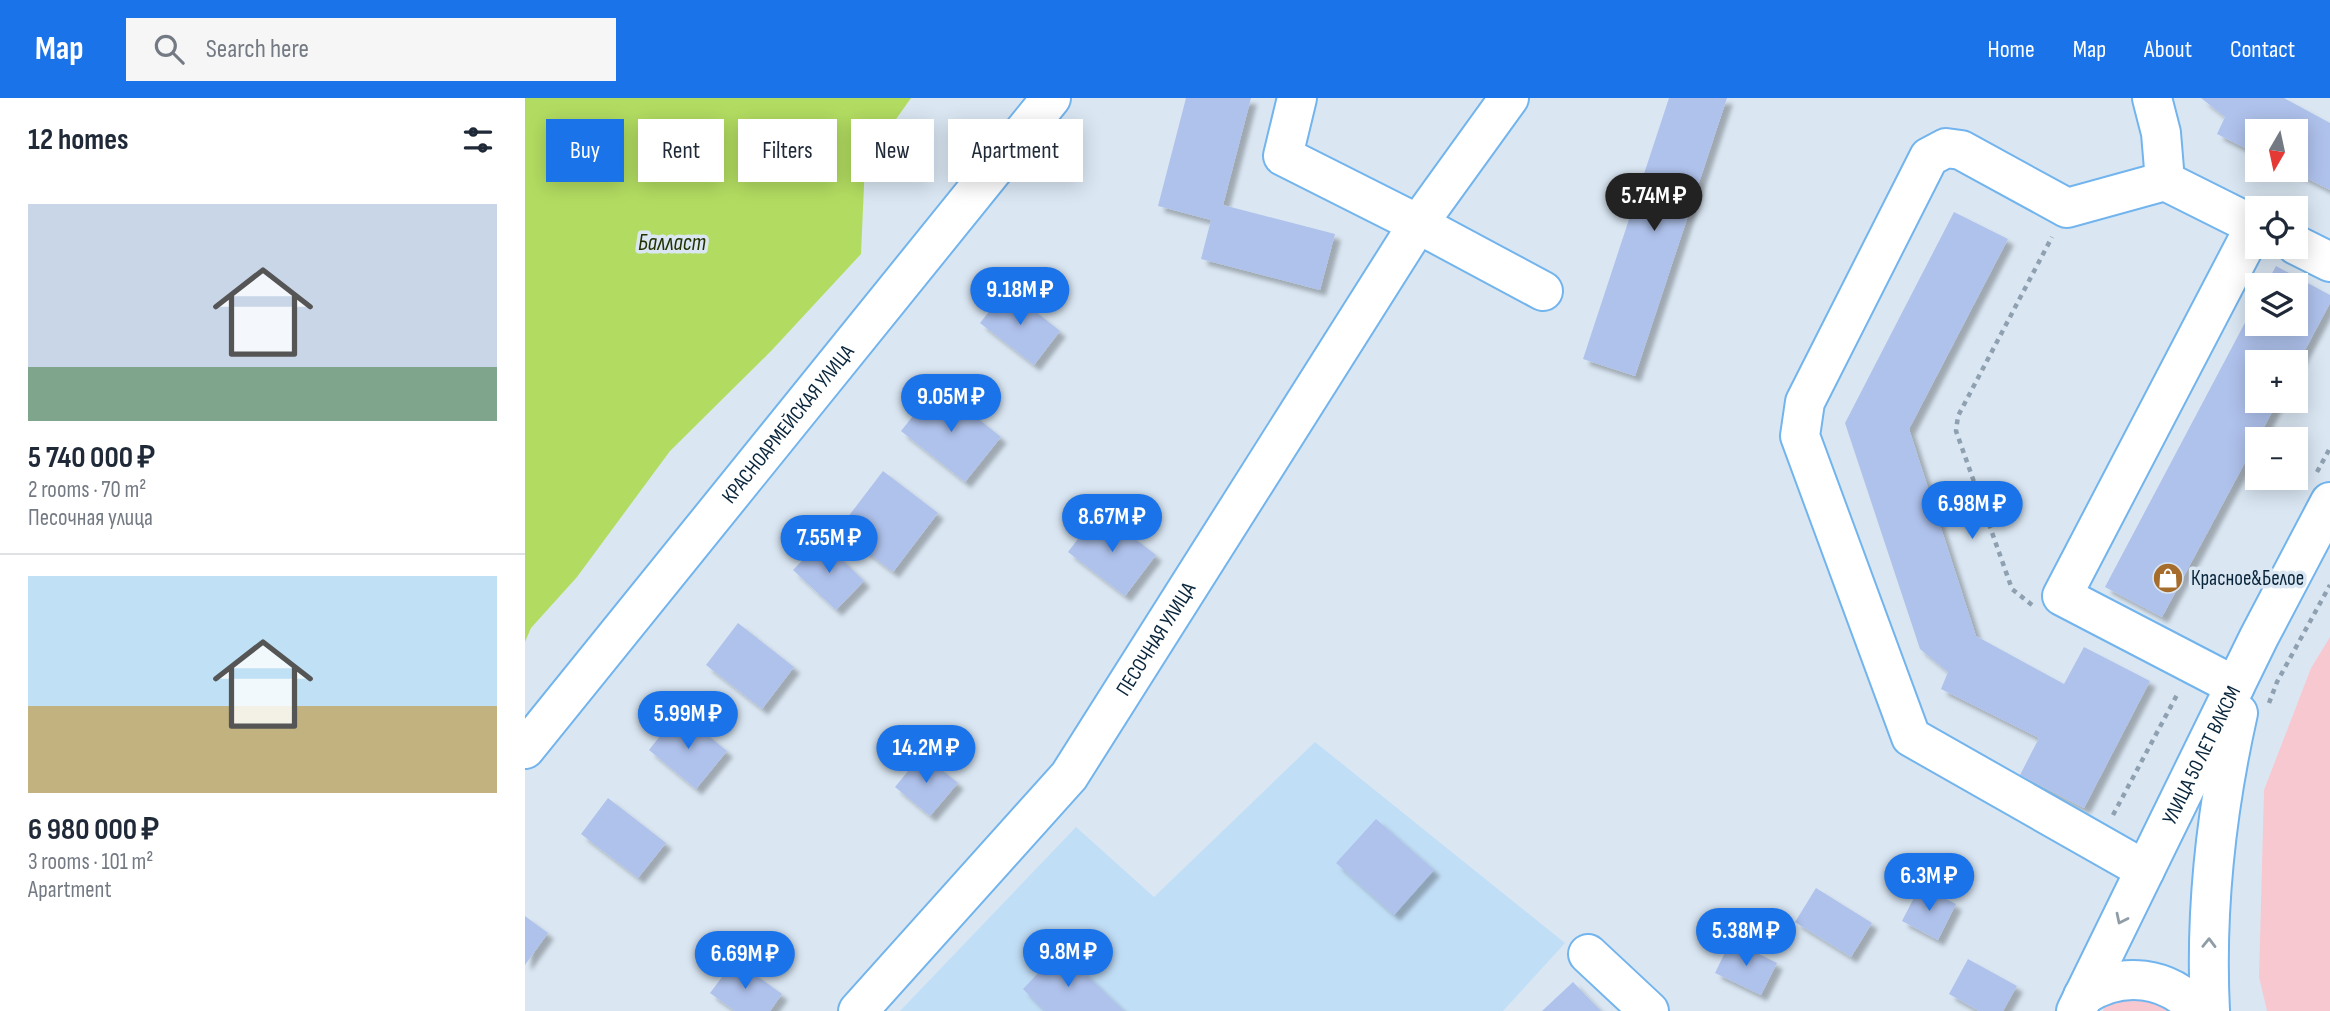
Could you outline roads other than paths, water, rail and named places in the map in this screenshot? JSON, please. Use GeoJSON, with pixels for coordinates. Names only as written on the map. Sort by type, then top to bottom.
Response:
{"type":"FeatureCollection","features":[{"type":"Feature","properties":{"kind":"street","name":"КРАСНОАРМЕЙСКАЯ УЛИЦА"},"geometry":{"type":"LineString","coordinates":[[525,749],[1051,98]]}},
{"type":"Feature","properties":{"kind":"street"},"geometry":{"type":"LineString","coordinates":[[1297,98],[1283,156],[1419,224],[1543,291]]}},
{"type":"Feature","properties":{"kind":"street","name":"ПЕСОЧНАЯ УЛИЦА"},"geometry":{"type":"LineString","coordinates":[[858,1011],[1069,776],[1419,224],[1509,98]]}},
{"type":"Feature","properties":{"kind":"street"},"geometry":{"type":"LineString","coordinates":[[2152,98],[2161,133],[2165,181]]}},
{"type":"Feature","properties":{"kind":"street"},"geometry":{"type":"LineString","coordinates":[[2145,870],[1911,737],[1800,436],[1805,402],[1929,157],[1946,148],[1961,150],[2067,208],[2165,181],[2245,221]]}},
{"type":"Feature","properties":{"kind":"street"},"geometry":{"type":"LineString","coordinates":[[2235,686],[2062,596],[2245,247]]}},
{"type":"Feature","properties":{"kind":"street"},"geometry":{"type":"LineString","coordinates":[[2308,252],[2330,262]]}},
{"type":"Feature","properties":{"kind":"street","name":"УЛИЦА 50 ЛЕТ ВЛКСМ"},"geometry":{"type":"LineString","coordinates":[[2080,1003],[2259,637],[2330,502]]}},
{"type":"Feature","properties":{"kind":"street"},"geometry":{"type":"LineString","coordinates":[[2210,1011],[2209,934],[2217,834],[2233,734],[2259,637]]}},
{"type":"Feature","properties":{"kind":"street"},"geometry":{"type":"LineString","coordinates":[[1588,954],[1649,1011]]}},
{"type":"Feature","properties":{"kind":"street"},"geometry":{"type":"LineString","coordinates":[[2080,1003],[2106,984],[2131,979],[2169,987],[2199,1011]]}},
{"type":"Feature","properties":{"kind":"water","name":"Балласт"},"geometry":{"type":"Polygon","coordinates":[[[525,98],[911,98],[896,119],[851,119],[851,182],[864,182],[861,254],[772,350],[670,451],[577,577],[531,628],[525,642],[525,98]]]}},
{"type":"Feature","properties":{"kind":"place","name":"Красное&Белое"},"geometry":{"type":"Point","coordinates":[2168,578]}}]}
